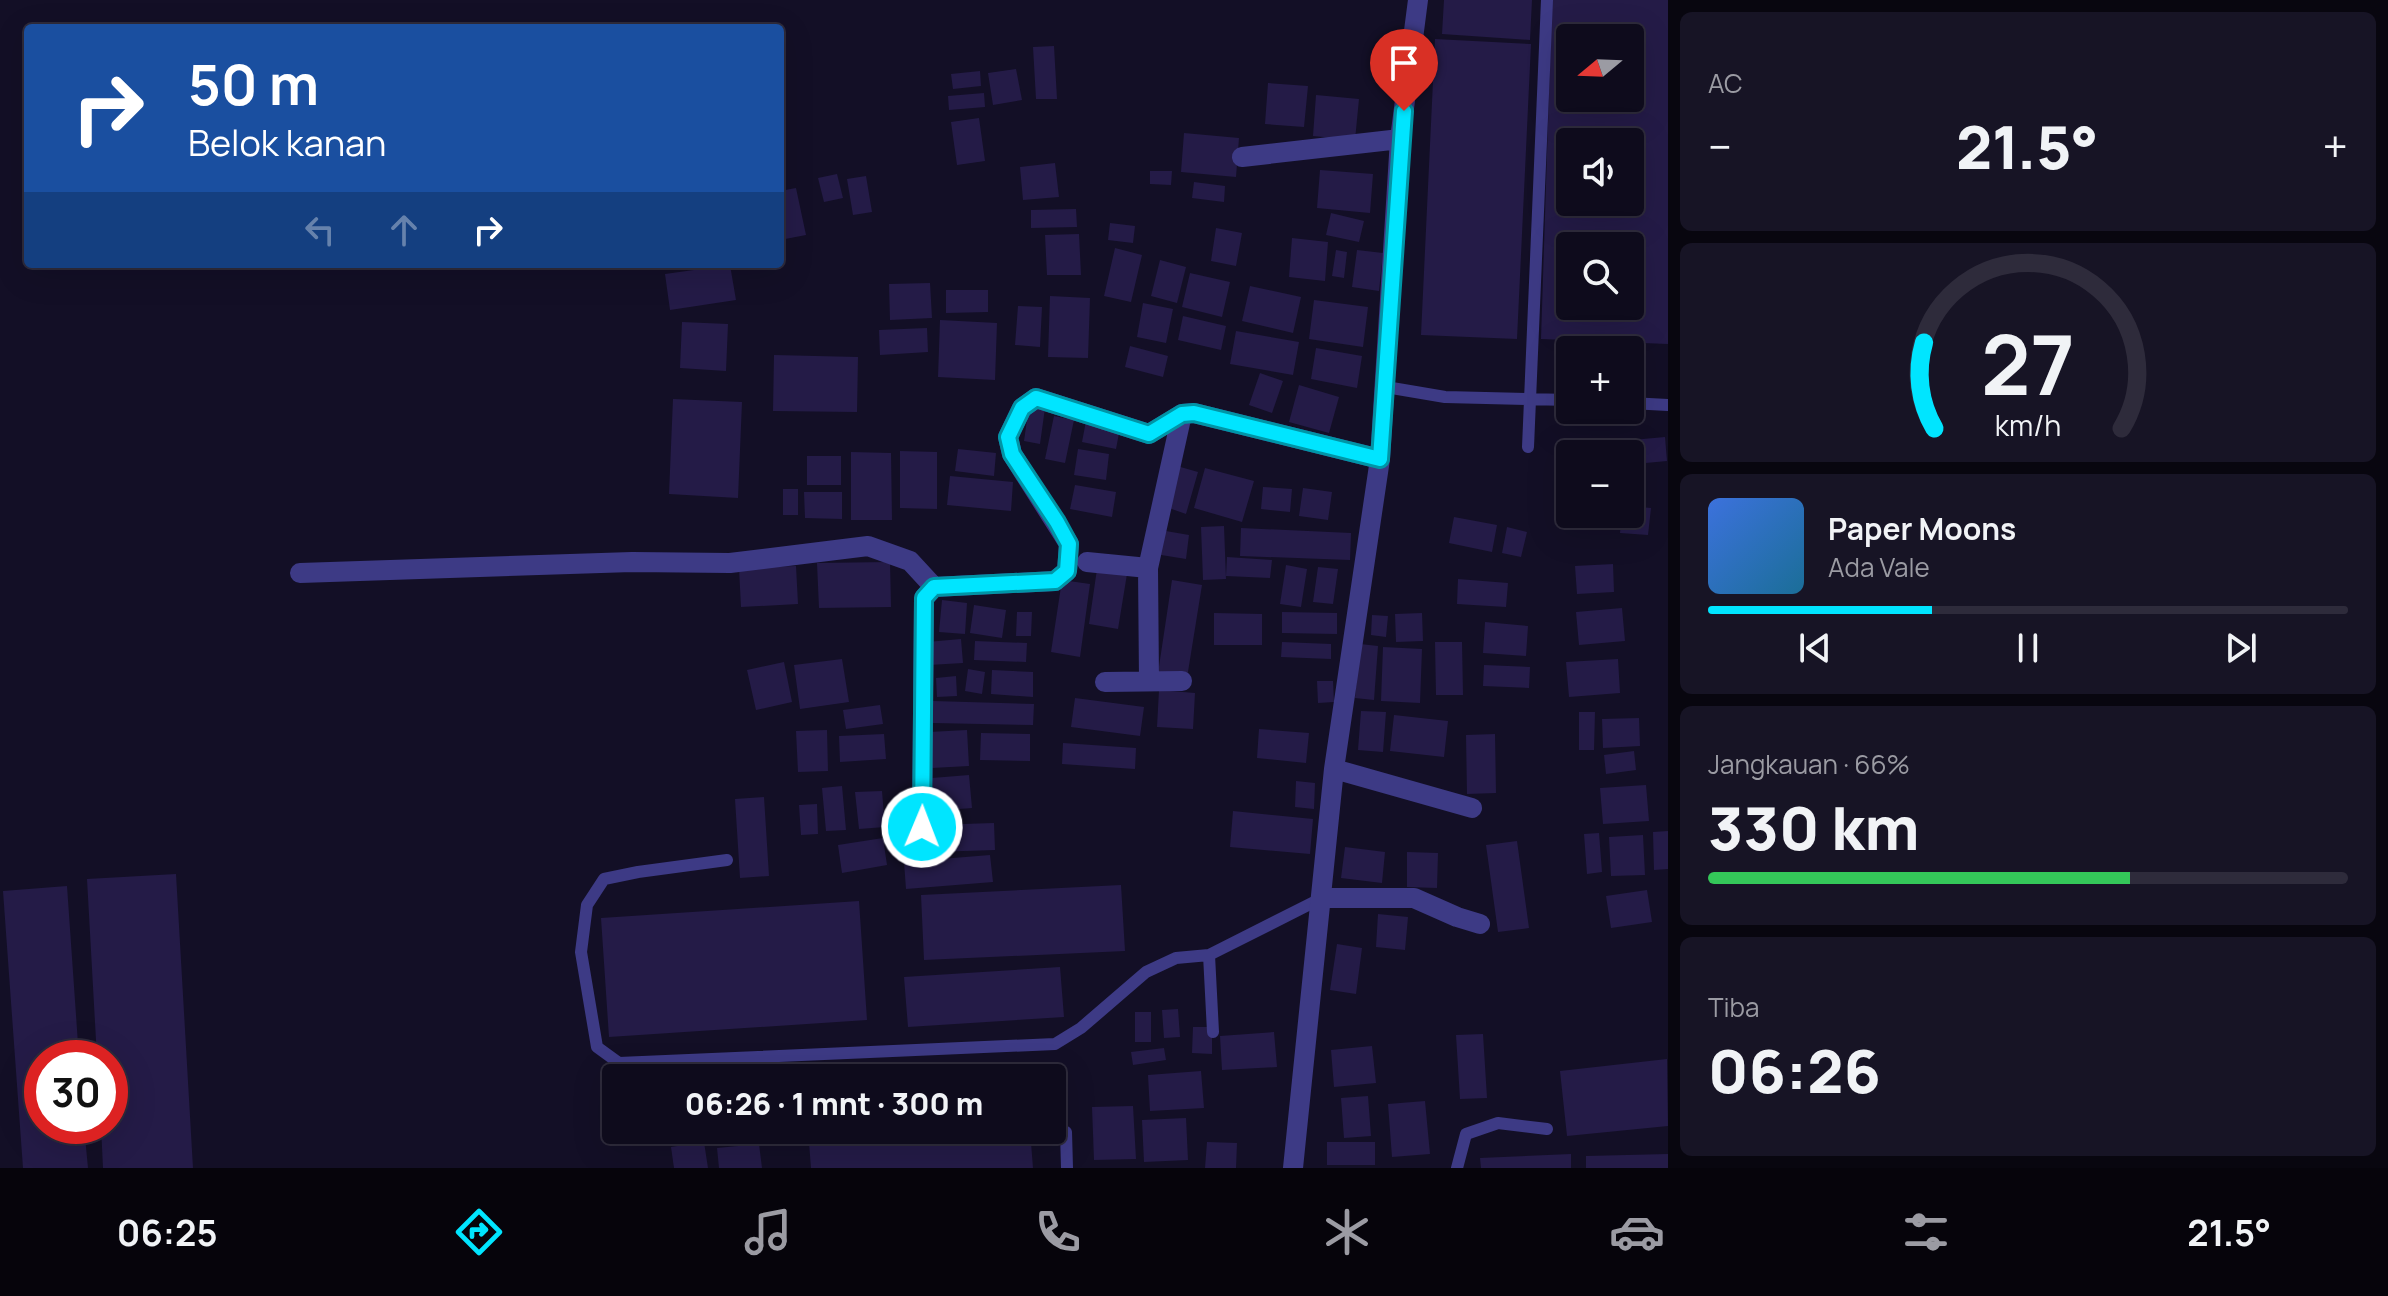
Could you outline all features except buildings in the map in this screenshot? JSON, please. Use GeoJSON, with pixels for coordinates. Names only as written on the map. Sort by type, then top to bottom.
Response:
{"type":"FeatureCollection","features":[{"type":"Feature","properties":{"kind":"street"},"geometry":{"type":"LineString","coordinates":[[1293,1168],[1334,769],[1380,459],[1400,139],[1418,0]]}},
{"type":"Feature","properties":{"kind":"street"},"geometry":{"type":"LineString","coordinates":[[1242,157],[1400,139]]}},
{"type":"Feature","properties":{"kind":"street"},"geometry":{"type":"LineString","coordinates":[[922,827],[924,598],[934,587],[1055,581],[1067,571],[1069,544],[1012,454],[1008,437],[1022,408],[1036,398],[1149,434],[1182,414],[1194,413],[1380,459]]}},
{"type":"Feature","properties":{"kind":"street"},"geometry":{"type":"LineString","coordinates":[[1149,681],[1148,568],[1182,414]]}},
{"type":"Feature","properties":{"kind":"street"},"geometry":{"type":"LineString","coordinates":[[300,573],[632,562],[730,563],[868,546],[910,561],[934,587]]}},
{"type":"Feature","properties":{"kind":"street"},"geometry":{"type":"LineString","coordinates":[[1087,562],[1148,568]]}},
{"type":"Feature","properties":{"kind":"street"},"geometry":{"type":"LineString","coordinates":[[1105,682],[1182,681]]}},
{"type":"Feature","properties":{"kind":"street"},"geometry":{"type":"LineString","coordinates":[[1334,769],[1472,808]]}},
{"type":"Feature","properties":{"kind":"street"},"geometry":{"type":"LineString","coordinates":[[1322,898],[1414,898],[1480,924]]}},
{"type":"Feature","properties":{"kind":"lane"},"geometry":{"type":"LineString","coordinates":[[1528,447],[1547,0]]}},
{"type":"Feature","properties":{"kind":"lane"},"geometry":{"type":"LineString","coordinates":[[1386,387],[1445,397],[1556,399]]}},
{"type":"Feature","properties":{"kind":"lane"},"geometry":{"type":"LineString","coordinates":[[1644,404],[1668,405]]}},
{"type":"Feature","properties":{"kind":"lane"},"geometry":{"type":"LineString","coordinates":[[727,860],[604,879],[587,905],[581,952],[597,1047],[619,1063],[1055,1044],[1081,1028],[1146,972],[1176,958],[1209,955],[1322,898]]}},
{"type":"Feature","properties":{"kind":"lane"},"geometry":{"type":"LineString","coordinates":[[1209,955],[1213,1032]]}},
{"type":"Feature","properties":{"kind":"lane"},"geometry":{"type":"LineString","coordinates":[[1457,1168],[1466,1134],[1498,1123],[1547,1129]]}},
{"type":"Feature","properties":{"kind":"lane"},"geometry":{"type":"LineString","coordinates":[[1066,1132],[1067,1168]]}},
{"type":"Feature","properties":{"kind":"route"},"geometry":{"type":"LineString","coordinates":[[922,827],[924,598],[934,587],[1055,581],[1067,571],[1069,544],[1012,454],[1008,437],[1022,408],[1036,398],[1149,434],[1182,414],[1194,413],[1380,459],[1404,111]]}}]}
